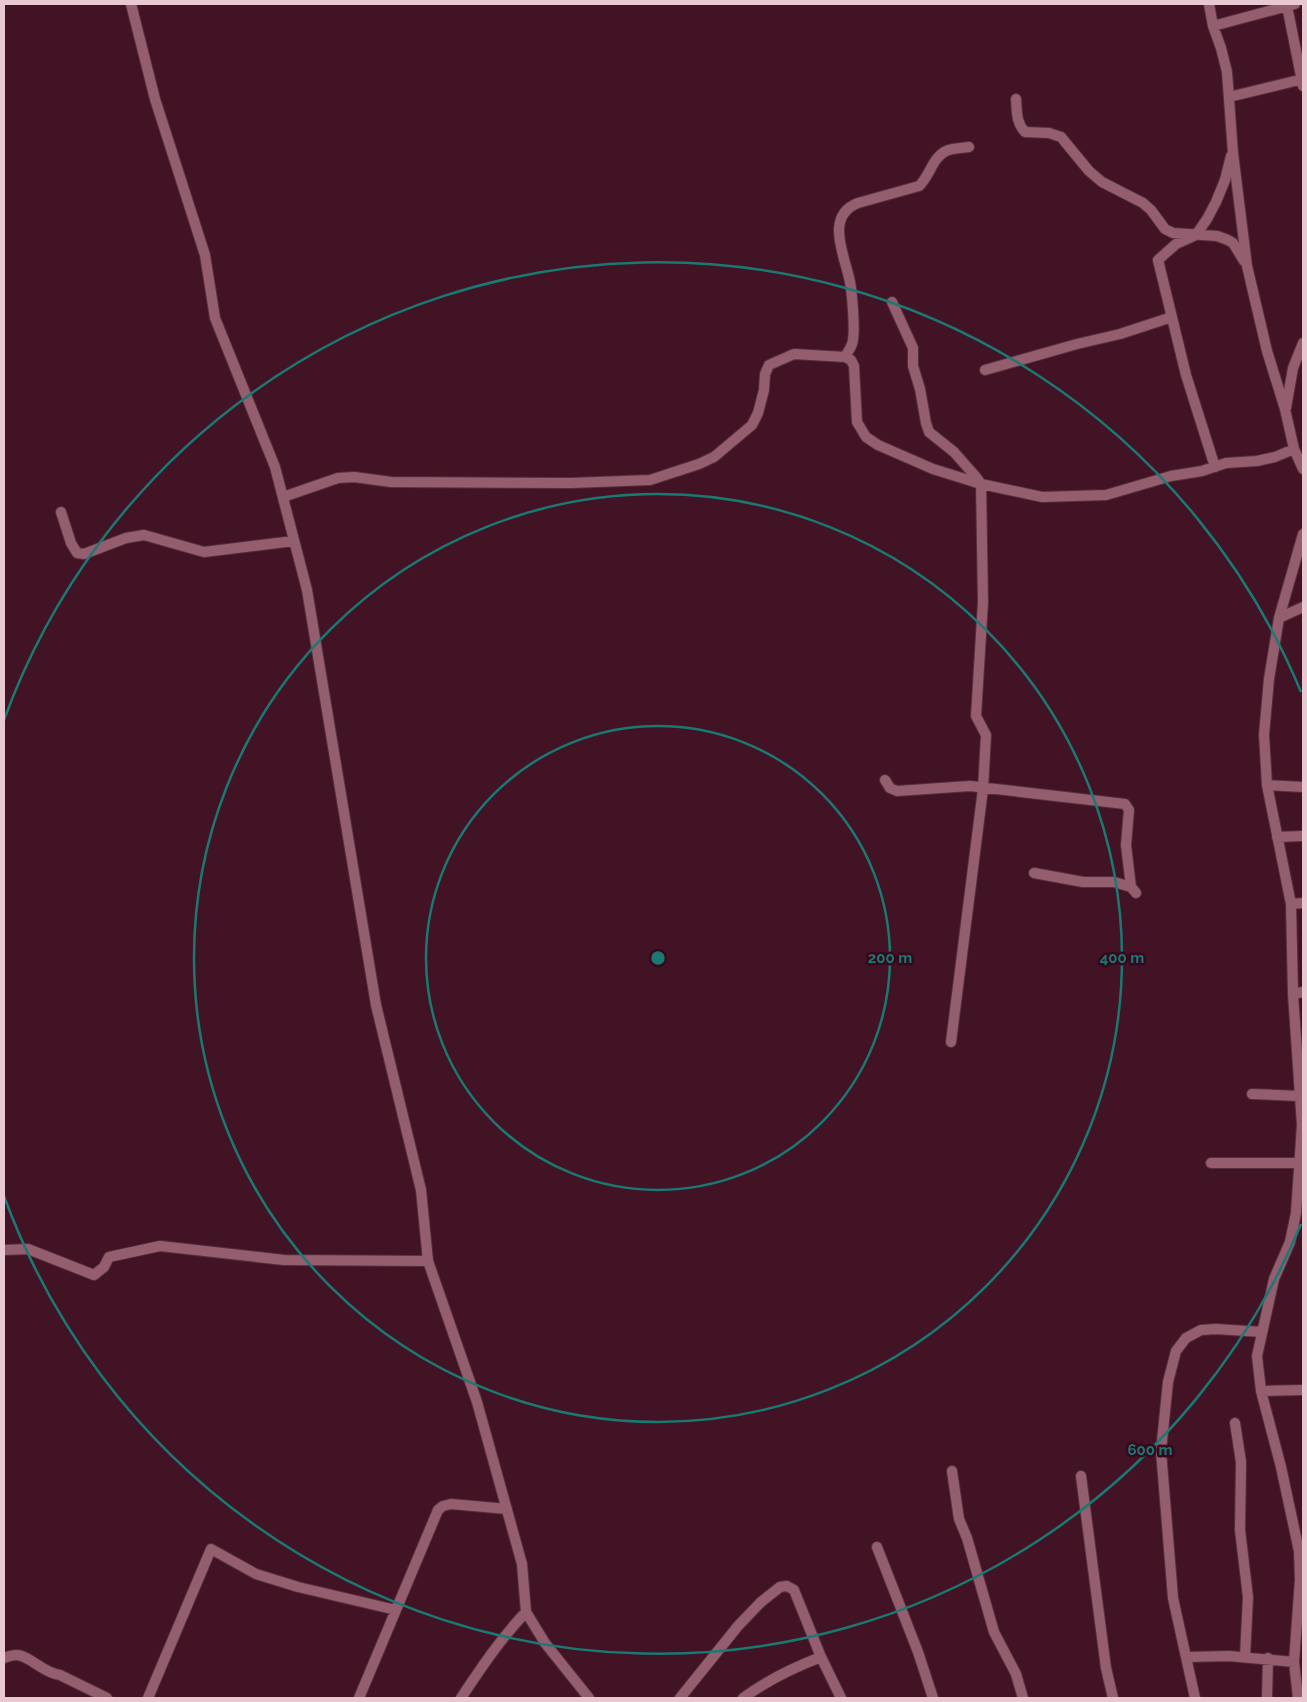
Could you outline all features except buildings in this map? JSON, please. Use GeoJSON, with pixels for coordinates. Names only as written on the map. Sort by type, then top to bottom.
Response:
{"type":"FeatureCollection","features":[{"type":"Feature","properties":{"kind":"street"},"geometry":{"type":"LineString","coordinates":[[131,4],[155,99],[205,255],[215,318],[275,467],[307,590],[376,1005],[421,1190],[428,1261],[477,1402],[507,1509],[522,1564],[526,1612],[545,1643],[585,1697]]}},
{"type":"Feature","properties":{"kind":"street"},"geometry":{"type":"LineString","coordinates":[[1209,4],[1213,26],[1227,72],[1232,153],[1247,266],[1267,350],[1285,409],[1294,449],[1303,469]]}},
{"type":"Feature","properties":{"kind":"street"},"geometry":{"type":"LineString","coordinates":[[1213,26],[1291,5],[1303,82],[1229,97]]}},
{"type":"Feature","properties":{"kind":"street"},"geometry":{"type":"LineString","coordinates":[[1016,99],[1020,127],[1025,132],[1049,133],[1062,137],[1089,172],[1102,182],[1143,203],[1151,210],[1165,229],[1173,233],[1217,236],[1233,243],[1247,266]]}},
{"type":"Feature","properties":{"kind":"street"},"geometry":{"type":"LineString","coordinates":[[845,357],[854,340],[851,283],[840,242],[841,220],[844,212],[850,206],[858,203],[919,186],[924,182],[937,158],[947,151],[969,147]]}},
{"type":"Feature","properties":{"kind":"street"},"geometry":{"type":"LineString","coordinates":[[1215,467],[1186,375],[1158,260],[1176,244],[1196,235],[1216,202],[1232,153]]}},
{"type":"Feature","properties":{"kind":"street"},"geometry":{"type":"LineString","coordinates":[[892,302],[914,348],[913,366],[929,432],[954,452],[981,484],[983,602],[976,716],[986,736],[983,788],[951,1042]]}},
{"type":"Feature","properties":{"kind":"street"},"geometry":{"type":"LineString","coordinates":[[985,370],[1120,334],[1172,317]]}},
{"type":"Feature","properties":{"kind":"street"},"geometry":{"type":"LineString","coordinates":[[1285,409],[1293,368],[1303,343]]}},
{"type":"Feature","properties":{"kind":"street"},"geometry":{"type":"LineString","coordinates":[[283,498],[338,478],[354,476],[392,482],[571,483],[650,480],[699,464],[714,457],[752,425],[758,413],[764,390],[765,374],[769,365],[794,354],[845,357],[851,360],[854,366],[856,422],[866,437],[878,445],[933,469],[981,484],[1042,497],[1106,494],[1226,463],[1257,461],[1275,457],[1294,449]]}},
{"type":"Feature","properties":{"kind":"street"},"geometry":{"type":"LineString","coordinates":[[60,512],[71,543],[77,553],[84,554],[126,538],[144,535],[204,552],[294,541]]}},
{"type":"Feature","properties":{"kind":"street"},"geometry":{"type":"LineString","coordinates":[[1298,1698],[1294,1662],[1300,1579],[1299,1551],[1281,1467],[1261,1391],[1257,1356],[1274,1279],[1300,1213],[1302,1125],[1299,1096],[1298,993],[1291,904],[1266,785],[1264,735],[1269,679],[1279,618],[1303,534]]}},
{"type":"Feature","properties":{"kind":"street"},"geometry":{"type":"LineString","coordinates":[[1279,618],[1303,607]]}},
{"type":"Feature","properties":{"kind":"street"},"geometry":{"type":"LineString","coordinates":[[884,780],[890,788],[897,791],[970,786],[1125,804],[1129,810],[1126,845],[1133,890],[1114,882],[1083,882],[1034,873]]}},
{"type":"Feature","properties":{"kind":"street"},"geometry":{"type":"LineString","coordinates":[[1266,785],[1303,787]]}},
{"type":"Feature","properties":{"kind":"street"},"geometry":{"type":"LineString","coordinates":[[1277,836],[1303,836]]}},
{"type":"Feature","properties":{"kind":"street"},"geometry":{"type":"LineString","coordinates":[[1291,904],[1303,903]]}},
{"type":"Feature","properties":{"kind":"street"},"geometry":{"type":"LineString","coordinates":[[1252,1094],[1299,1096]]}},
{"type":"Feature","properties":{"kind":"street"},"geometry":{"type":"LineString","coordinates":[[1211,1163],[1301,1165]]}},
{"type":"Feature","properties":{"kind":"street"},"geometry":{"type":"LineString","coordinates":[[4,1250],[28,1249],[94,1275],[104,1267],[109,1257],[160,1246],[284,1260],[428,1261]]}},
{"type":"Feature","properties":{"kind":"street"},"geometry":{"type":"LineString","coordinates":[[1195,1698],[1173,1598],[1161,1451],[1168,1382],[1176,1351],[1186,1338],[1200,1330],[1216,1328],[1262,1332]]}},
{"type":"Feature","properties":{"kind":"street"},"geometry":{"type":"LineString","coordinates":[[1261,1391],[1303,1390]]}},
{"type":"Feature","properties":{"kind":"street"},"geometry":{"type":"LineString","coordinates":[[1236,1423],[1241,1462],[1240,1530],[1248,1596],[1245,1657]]}},
{"type":"Feature","properties":{"kind":"street"},"geometry":{"type":"LineString","coordinates":[[952,1471],[958,1519],[967,1538],[994,1632],[1016,1674],[1023,1698]]}},
{"type":"Feature","properties":{"kind":"street"},"geometry":{"type":"LineString","coordinates":[[1081,1476],[1106,1668],[1113,1698]]}},
{"type":"Feature","properties":{"kind":"street"},"geometry":{"type":"LineString","coordinates":[[359,1698],[438,1510],[443,1506],[451,1504],[507,1509]]}},
{"type":"Feature","properties":{"kind":"street"},"geometry":{"type":"LineString","coordinates":[[877,1547],[918,1652],[933,1698]]}},
{"type":"Feature","properties":{"kind":"street"},"geometry":{"type":"LineString","coordinates":[[148,1698],[211,1549],[256,1574],[315,1591],[396,1610]]}},
{"type":"Feature","properties":{"kind":"street"},"geometry":{"type":"LineString","coordinates":[[680,1698],[738,1626],[760,1602],[780,1587],[787,1586],[794,1590],[820,1657],[841,1698]]}},
{"type":"Feature","properties":{"kind":"street"},"geometry":{"type":"LineString","coordinates":[[461,1698],[492,1652],[526,1612]]}},
{"type":"Feature","properties":{"kind":"street"},"geometry":{"type":"LineString","coordinates":[[4,1658],[16,1655],[22,1657],[52,1674],[60,1675],[106,1698]]}},
{"type":"Feature","properties":{"kind":"street"},"geometry":{"type":"LineString","coordinates":[[1186,1656],[1268,1658],[1294,1662]]}},
{"type":"Feature","properties":{"kind":"street"},"geometry":{"type":"LineString","coordinates":[[744,1698],[762,1684],[787,1670],[820,1657]]}},
{"type":"Feature","properties":{"kind":"street"},"geometry":{"type":"LineString","coordinates":[[1267,1698],[1268,1658]]}}]}
